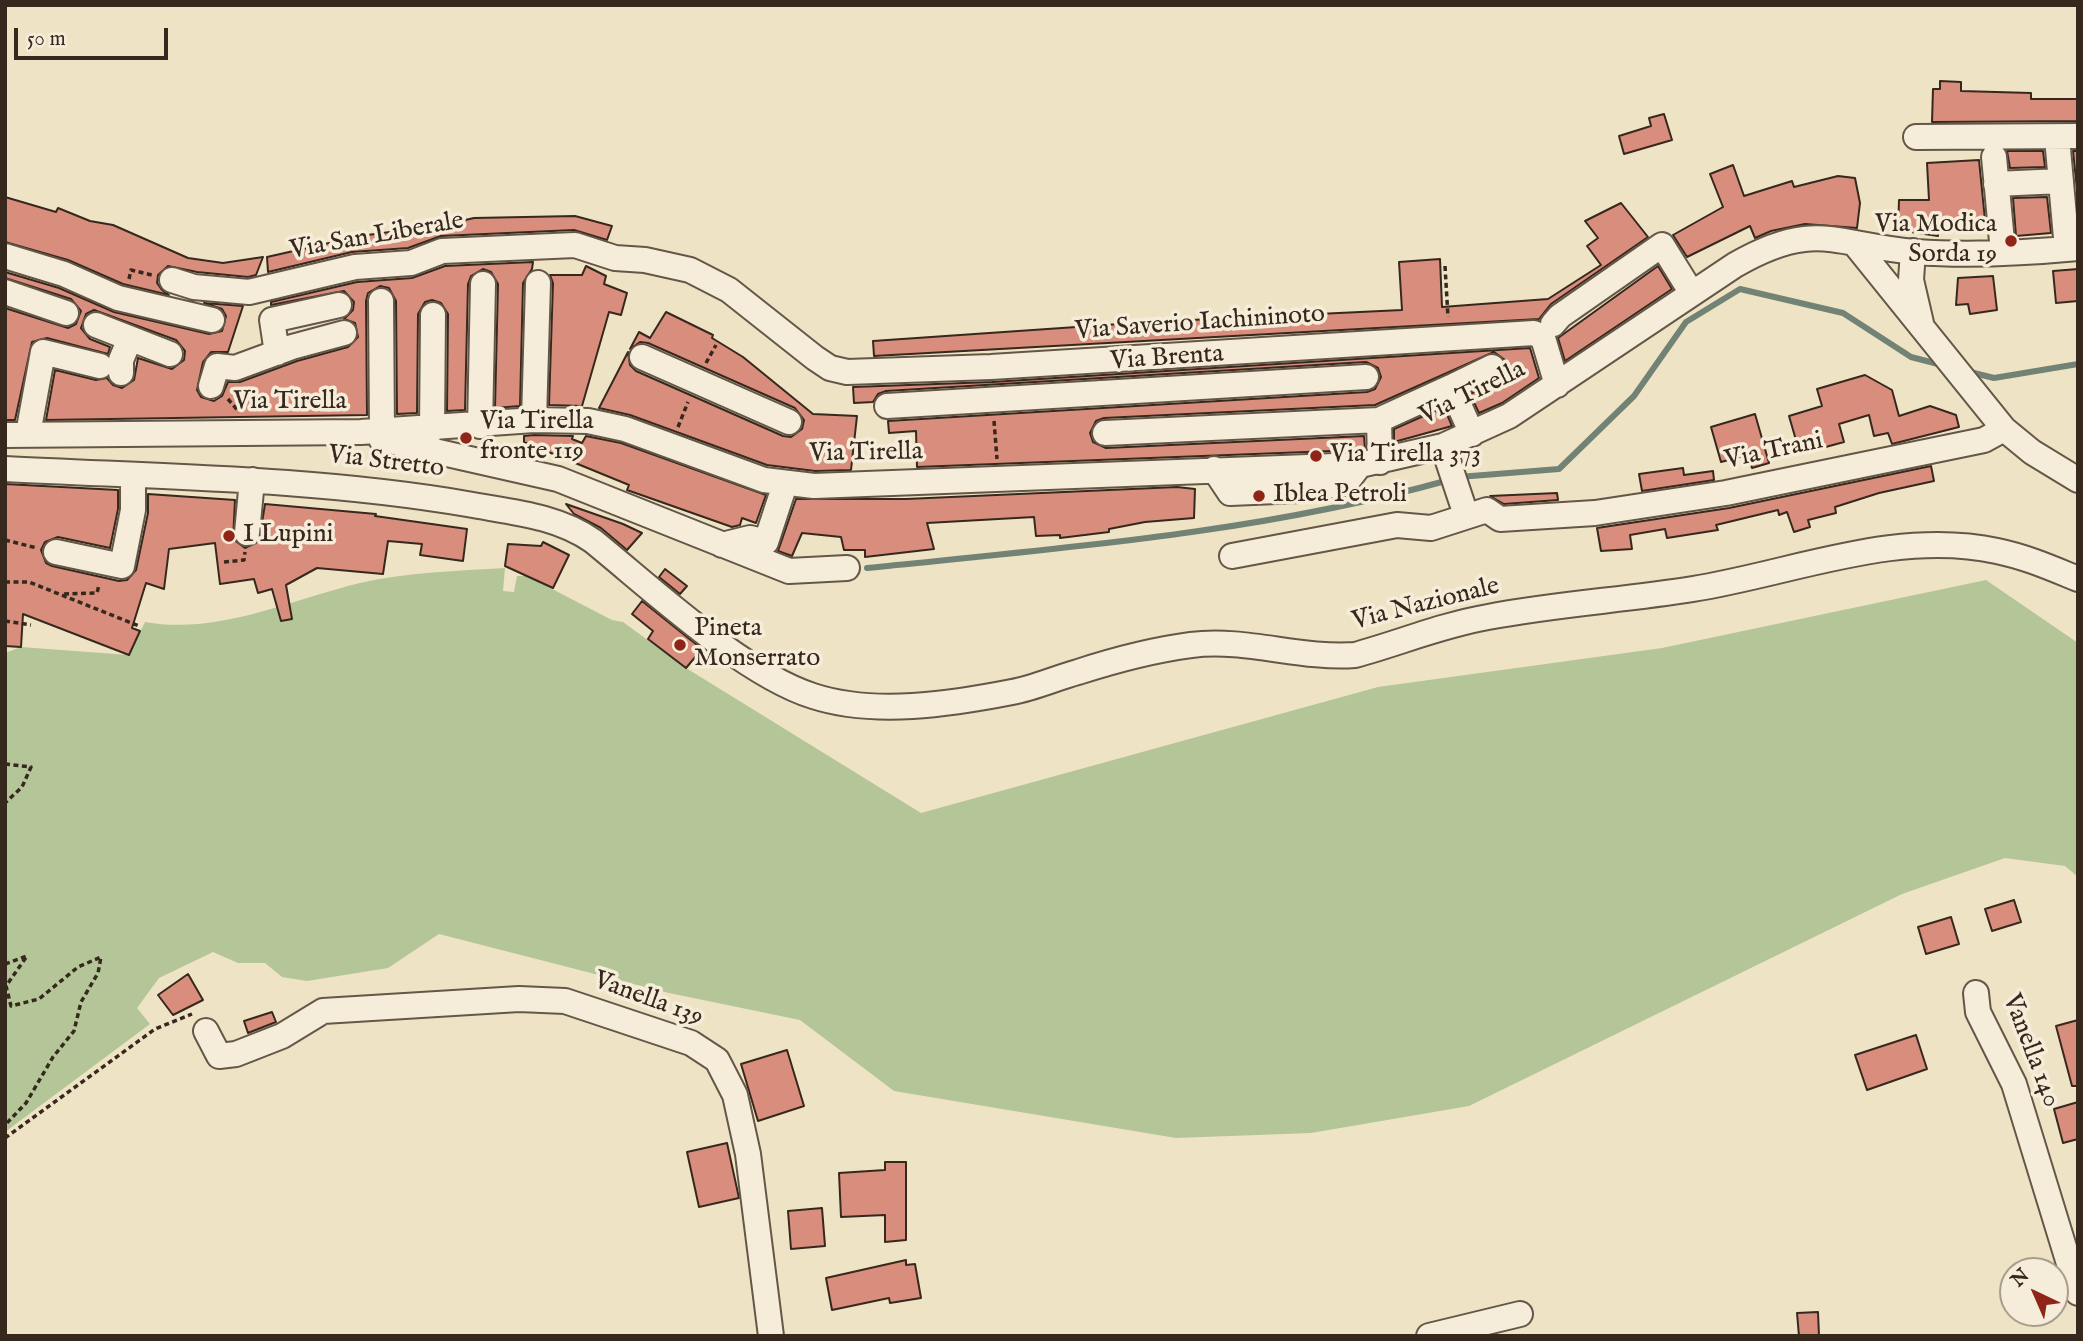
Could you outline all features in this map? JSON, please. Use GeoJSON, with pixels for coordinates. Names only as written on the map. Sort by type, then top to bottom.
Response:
{"type":"FeatureCollection","features":[{"type":"Feature","properties":{"kind":"street"},"geometry":{"type":"LineString","coordinates":[[1916,137],[2068,142],[2061,181],[2072,248]]}},
{"type":"Feature","properties":{"kind":"street"},"geometry":{"type":"LineString","coordinates":[[1994,157],[2003,252]]}},
{"type":"Feature","properties":{"kind":"street"},"geometry":{"type":"LineString","coordinates":[[1996,184],[2061,181]]}},
{"type":"Feature","properties":{"kind":"street","name":"Via Tirella"},"geometry":{"type":"LineString","coordinates":[[1370,463],[1446,455],[1472,434],[1508,416],[1692,292],[1764,248],[1787,240],[1822,237],[1913,251],[2003,252],[2072,248]]}},
{"type":"Feature","properties":{"kind":"street"},"geometry":{"type":"LineString","coordinates":[[1854,243],[1924,334],[2004,429],[2032,452],[2078,480]]}},
{"type":"Feature","properties":{"kind":"street","name":"Via San Liberale"},"geometry":{"type":"LineString","coordinates":[[173,280],[194,287],[249,292],[355,267],[411,263],[442,251],[542,244],[575,245],[615,258],[645,260],[690,270],[729,290],[815,358]]}},
{"type":"Feature","properties":{"kind":"street"},"geometry":{"type":"LineString","coordinates":[[1553,324],[1560,316],[1662,246],[1692,292]]}},
{"type":"Feature","properties":{"kind":"street"},"geometry":{"type":"LineString","coordinates":[[1913,251],[1911,280],[1924,334]]}},
{"type":"Feature","properties":{"kind":"street"},"geometry":{"type":"LineString","coordinates":[[5,256],[64,274],[118,298],[212,320]]}},
{"type":"Feature","properties":{"kind":"street"},"geometry":{"type":"LineString","coordinates":[[534,420],[538,283]]}},
{"type":"Feature","properties":{"kind":"street"},"geometry":{"type":"LineString","coordinates":[[480,426],[483,284]]}},
{"type":"Feature","properties":{"kind":"street"},"geometry":{"type":"LineString","coordinates":[[5,292],[66,313]]}},
{"type":"Feature","properties":{"kind":"street"},"geometry":{"type":"LineString","coordinates":[[381,301],[371,432],[407,446],[493,462],[558,479],[789,571],[847,568]]}},
{"type":"Feature","properties":{"kind":"street"},"geometry":{"type":"LineString","coordinates":[[276,353],[272,320],[339,305]]}},
{"type":"Feature","properties":{"kind":"street"},"geometry":{"type":"LineString","coordinates":[[432,430],[433,315]]}},
{"type":"Feature","properties":{"kind":"street"},"geometry":{"type":"LineString","coordinates":[[96,325],[129,341],[170,355]]}},
{"type":"Feature","properties":{"kind":"street"},"geometry":{"type":"LineString","coordinates":[[211,386],[217,366],[235,368],[344,333]]}},
{"type":"Feature","properties":{"kind":"street","name":"Via Saverio Iachininoto"},"geometry":{"type":"LineString","coordinates":[[815,358],[830,368],[873,373],[1534,333],[1542,338],[1557,384]]}},
{"type":"Feature","properties":{"kind":"street"},"geometry":{"type":"LineString","coordinates":[[13,436],[43,352],[111,369],[121,360],[129,341]]}},
{"type":"Feature","properties":{"kind":"street"},"geometry":{"type":"LineString","coordinates":[[642,357],[789,422]]}},
{"type":"Feature","properties":{"kind":"street"},"geometry":{"type":"LineString","coordinates":[[1105,433],[1229,429],[1379,419],[1492,366]]}},
{"type":"Feature","properties":{"kind":"street","name":"Via Brenta"},"geometry":{"type":"LineString","coordinates":[[887,406],[1366,377]]}},
{"type":"Feature","properties":{"kind":"street"},"geometry":{"type":"LineString","coordinates":[[1451,387],[1472,434]]}},
{"type":"Feature","properties":{"kind":"street"},"geometry":{"type":"LineString","coordinates":[[1229,429],[1222,469],[1230,494],[1300,490],[1346,483],[1370,463],[1379,419]]}},
{"type":"Feature","properties":{"kind":"street","name":"Via Tirella"},"geometry":{"type":"LineString","coordinates":[[13,436],[371,432],[432,430],[534,420],[588,421],[625,429],[764,480],[786,484],[866,486],[1222,469]]}},
{"type":"Feature","properties":{"kind":"street","name":"Via Trani"},"geometry":{"type":"LineString","coordinates":[[1462,504],[1487,510],[1500,519],[1595,513],[1726,493],[1984,440],[2004,429]]}},
{"type":"Feature","properties":{"kind":"street"},"geometry":{"type":"LineString","coordinates":[[1232,556],[1397,525],[1431,528],[1462,504],[1446,455]]}},
{"type":"Feature","properties":{"kind":"street","name":"Via Stretto"},"geometry":{"type":"LineString","coordinates":[[5,469],[252,480],[427,497],[523,514],[573,527],[711,635],[788,687]]}},
{"type":"Feature","properties":{"kind":"street"},"geometry":{"type":"LineString","coordinates":[[56,552],[122,566],[134,510],[133,476]]}},
{"type":"Feature","properties":{"kind":"street"},"geometry":{"type":"LineString","coordinates":[[247,533],[252,480]]}},
{"type":"Feature","properties":{"kind":"street"},"geometry":{"type":"LineString","coordinates":[[722,545],[750,538],[766,542],[786,484]]}},
{"type":"Feature","properties":{"kind":"street","name":"Via Nazionale"},"geometry":{"type":"LineString","coordinates":[[788,687],[831,701],[869,706],[919,704],[1014,692],[1106,663],[1194,645],[1267,648],[1334,657],[1355,656],[1488,617],[1692,589],[1856,554],[1914,546],[1956,545],[1995,550],[2030,559],[2078,579]]}},
{"type":"Feature","properties":{"kind":"street","name":"Vanella 140"},"geometry":{"type":"LineString","coordinates":[[1976,992],[1978,1012],[2014,1084],[2078,1293]]}},
{"type":"Feature","properties":{"kind":"street","name":"Vanella 139"},"geometry":{"type":"LineString","coordinates":[[206,1031],[219,1055],[236,1054],[282,1037],[323,1011],[519,999],[565,1001],[691,1044],[717,1060],[735,1095],[748,1154],[771,1336]]}},
{"type":"Feature","properties":{"kind":"street"},"geometry":{"type":"LineString","coordinates":[[1429,1336],[1520,1314]]}},
{"type":"Feature","properties":{"kind":"path"},"geometry":{"type":"LineString","coordinates":[[5,540],[56,552]]}},
{"type":"Feature","properties":{"kind":"path"},"geometry":{"type":"LineString","coordinates":[[5,582],[29,582],[139,626]]}},
{"type":"Feature","properties":{"kind":"path"},"geometry":{"type":"LineString","coordinates":[[5,621],[31,625]]}},
{"type":"Feature","properties":{"kind":"path"},"geometry":{"type":"LineString","coordinates":[[5,764],[31,767],[22,787],[5,803]]}},
{"type":"Feature","properties":{"kind":"path"},"geometry":{"type":"LineString","coordinates":[[5,964],[27,956],[6,986],[11,1006],[39,999],[78,967],[101,957],[98,973],[81,1002],[74,1031],[53,1057],[26,1103],[5,1125]]}},
{"type":"Feature","properties":{"kind":"path"},"geometry":{"type":"LineString","coordinates":[[5,1138],[155,1029],[194,1013],[206,1031]]}},
{"type":"Feature","properties":{"kind":"green space"},"geometry":{"type":"Polygon","coordinates":[[[505,568],[503,591],[514,592],[517,576],[527,576],[612,620],[623,622],[686,668],[921,813],[1378,687],[1662,648],[1986,580],[2078,643],[2078,877],[2065,866],[2005,858],[1902,894],[1469,1106],[1311,1133],[1176,1138],[894,1091],[800,1020],[669,993],[439,934],[388,968],[307,981],[282,977],[265,963],[238,963],[213,952],[159,978],[137,1008],[150,1024],[5,1132],[5,653],[21,647],[129,655],[145,622],[172,625],[227,620],[378,579],[433,572],[505,568]]]}},
{"type":"Feature","properties":{"kind":"building"},"geometry":{"type":"Polygon","coordinates":[[[1940,81],[1961,82],[1961,91],[2031,93],[2031,99],[2078,99],[2078,121],[1932,122],[1933,89],[1940,89],[1940,81]]]}},
{"type":"Feature","properties":{"kind":"building"},"geometry":{"type":"Polygon","coordinates":[[[1664,114],[1672,140],[1624,154],[1619,136],[1651,126],[1649,118],[1664,114]]]}},
{"type":"Feature","properties":{"kind":"building"},"geometry":{"type":"Polygon","coordinates":[[[2007,151],[2043,151],[2045,167],[2010,168],[2007,151]]]}},
{"type":"Feature","properties":{"kind":"building"},"geometry":{"type":"Polygon","coordinates":[[[2073,151],[2078,151],[2078,202],[2076,180],[2073,151]]]}},
{"type":"Feature","properties":{"kind":"building"},"geometry":{"type":"Polygon","coordinates":[[[1979,160],[1985,220],[1938,223],[1938,236],[1898,230],[1899,200],[1929,200],[1927,163],[1979,160]]]}},
{"type":"Feature","properties":{"kind":"building"},"geometry":{"type":"Polygon","coordinates":[[[1733,165],[1744,196],[1792,181],[1794,187],[1838,176],[1855,178],[1860,203],[1857,228],[1805,224],[1771,231],[1755,238],[1750,226],[1687,257],[1673,235],[1723,207],[1710,174],[1733,165]]]}},
{"type":"Feature","properties":{"kind":"building"},"geometry":{"type":"Polygon","coordinates":[[[5,197],[56,212],[58,208],[90,221],[113,225],[188,258],[223,263],[263,257],[256,275],[248,277],[168,266],[158,275],[157,283],[169,295],[123,284],[68,260],[5,242],[5,197]]]}},
{"type":"Feature","properties":{"kind":"building"},"geometry":{"type":"Polygon","coordinates":[[[2047,197],[2051,233],[2016,236],[2013,198],[2047,197]]]}},
{"type":"Feature","properties":{"kind":"building"},"geometry":{"type":"Polygon","coordinates":[[[1621,203],[1648,237],[1551,304],[1539,319],[874,356],[873,341],[1149,322],[1402,310],[1399,262],[1440,259],[1442,307],[1548,299],[1601,265],[1587,246],[1598,238],[1585,221],[1621,203]]]}},
{"type":"Feature","properties":{"kind":"building"},"geometry":{"type":"Polygon","coordinates":[[[575,216],[612,226],[607,240],[574,230],[441,236],[408,248],[352,252],[268,272],[267,257],[360,236],[474,218],[575,216]]]}},
{"type":"Feature","properties":{"kind":"building"},"geometry":{"type":"Polygon","coordinates":[[[533,262],[532,269],[523,283],[520,406],[495,408],[498,284],[491,272],[483,269],[471,276],[468,284],[465,410],[447,411],[448,314],[441,303],[432,300],[425,302],[418,314],[417,413],[397,414],[396,301],[389,288],[380,286],[368,293],[366,301],[367,415],[46,420],[55,370],[96,380],[107,378],[113,385],[122,388],[134,380],[138,358],[172,369],[184,360],[185,351],[176,340],[94,310],[86,314],[81,328],[90,339],[110,347],[108,354],[47,338],[32,342],[15,420],[5,420],[5,308],[68,328],[76,324],[81,311],[71,299],[5,278],[5,272],[59,288],[114,312],[209,334],[222,331],[226,316],[222,309],[204,303],[243,306],[228,352],[211,352],[203,362],[197,390],[201,397],[214,401],[222,396],[228,382],[240,382],[297,361],[348,347],[358,337],[355,323],[344,319],[353,310],[354,302],[344,291],[271,305],[271,302],[357,282],[412,278],[445,266],[533,262]]]}},
{"type":"Feature","properties":{"kind":"building"},"geometry":{"type":"Polygon","coordinates":[[[586,266],[606,276],[604,284],[627,293],[621,315],[609,312],[582,406],[549,405],[553,283],[550,275],[582,275],[586,266]]]}},
{"type":"Feature","properties":{"kind":"building"},"geometry":{"type":"Polygon","coordinates":[[[1658,266],[1672,289],[1565,361],[1558,338],[1658,266]]]}},
{"type":"Feature","properties":{"kind":"building"},"geometry":{"type":"Polygon","coordinates":[[[2078,269],[2078,301],[2056,303],[2053,271],[2078,269]]]}},
{"type":"Feature","properties":{"kind":"building"},"geometry":{"type":"Polygon","coordinates":[[[1993,276],[1997,310],[1970,314],[1968,304],[1956,305],[1958,278],[1993,276]]]}},
{"type":"Feature","properties":{"kind":"building"},"geometry":{"type":"Polygon","coordinates":[[[666,312],[713,335],[712,338],[743,357],[813,414],[857,416],[851,470],[815,471],[767,465],[630,415],[599,408],[628,352],[630,365],[636,371],[783,436],[791,437],[802,429],[804,420],[795,408],[648,343],[640,342],[630,349],[639,332],[650,338],[666,312]]]}},
{"type":"Feature","properties":{"kind":"building"},"geometry":{"type":"Polygon","coordinates":[[[1530,348],[1539,378],[1502,403],[1479,413],[1470,394],[1499,380],[1507,369],[1505,360],[1494,352],[1375,405],[1104,418],[1096,421],[1090,433],[1093,442],[1106,448],[1364,436],[1365,449],[1358,450],[917,467],[916,431],[889,433],[888,421],[1367,392],[1375,389],[1381,377],[1378,368],[1366,362],[886,391],[878,394],[873,402],[854,403],[853,387],[992,382],[1530,348]]]}},
{"type":"Feature","properties":{"kind":"building"},"geometry":{"type":"Polygon","coordinates":[[[1865,375],[1892,390],[1899,416],[1930,406],[1956,415],[1959,427],[1892,444],[1888,433],[1874,436],[1869,415],[1839,424],[1844,442],[1800,454],[1789,416],[1822,406],[1817,389],[1865,375]]]}},
{"type":"Feature","properties":{"kind":"building"},"geometry":{"type":"Polygon","coordinates":[[[1444,407],[1452,426],[1394,442],[1394,429],[1444,407]]]}},
{"type":"Feature","properties":{"kind":"building"},"geometry":{"type":"Polygon","coordinates":[[[1755,414],[1769,463],[1752,468],[1748,455],[1721,462],[1711,427],[1755,414]]]}},
{"type":"Feature","properties":{"kind":"building"},"geometry":{"type":"Polygon","coordinates":[[[524,436],[573,436],[572,439],[582,443],[586,436],[621,443],[766,495],[756,523],[742,518],[740,525],[732,527],[627,490],[629,485],[524,442],[524,436]]]}},
{"type":"Feature","properties":{"kind":"building"},"geometry":{"type":"Polygon","coordinates":[[[1931,466],[1934,481],[1879,493],[1835,507],[1836,513],[1808,520],[1810,527],[1794,532],[1787,512],[1779,515],[1778,510],[1716,525],[1718,530],[1667,538],[1665,529],[1630,535],[1632,549],[1601,551],[1597,528],[1729,508],[1931,466]]]}},
{"type":"Feature","properties":{"kind":"building"},"geometry":{"type":"Polygon","coordinates":[[[1683,468],[1684,475],[1713,471],[1714,480],[1642,491],[1639,474],[1683,468]]]}},
{"type":"Feature","properties":{"kind":"building"},"geometry":{"type":"Polygon","coordinates":[[[5,484],[118,490],[118,509],[110,548],[58,537],[45,542],[41,550],[46,563],[52,566],[119,581],[127,580],[136,570],[148,513],[148,494],[235,500],[233,539],[245,548],[259,541],[265,504],[376,514],[375,516],[467,529],[463,561],[420,555],[422,544],[388,541],[383,574],[317,568],[286,585],[292,619],[281,621],[272,589],[258,593],[254,579],[220,584],[215,543],[169,549],[164,589],[146,583],[132,628],[140,631],[129,655],[23,614],[21,647],[5,646],[5,484]]]}},
{"type":"Feature","properties":{"kind":"building"},"geometry":{"type":"Polygon","coordinates":[[[1177,487],[1195,489],[1194,518],[1145,522],[1109,529],[1109,532],[1060,538],[1060,535],[1036,536],[1034,517],[927,523],[934,549],[865,557],[865,550],[844,550],[841,537],[802,533],[792,556],[778,551],[796,499],[906,499],[1177,487]]]}},
{"type":"Feature","properties":{"kind":"building"},"geometry":{"type":"Polygon","coordinates":[[[1557,493],[1558,500],[1504,504],[1490,496],[1557,493]]]}},
{"type":"Feature","properties":{"kind":"building"},"geometry":{"type":"Polygon","coordinates":[[[566,504],[642,533],[627,550],[601,528],[574,514],[566,504]]]}},
{"type":"Feature","properties":{"kind":"building"},"geometry":{"type":"Polygon","coordinates":[[[543,542],[569,555],[553,588],[505,566],[508,544],[541,546],[543,542]]]}},
{"type":"Feature","properties":{"kind":"building"},"geometry":{"type":"Polygon","coordinates":[[[665,569],[687,586],[680,594],[659,577],[665,569]]]}},
{"type":"Feature","properties":{"kind":"building"},"geometry":{"type":"Polygon","coordinates":[[[642,601],[702,649],[686,668],[648,639],[653,631],[632,614],[642,601]]]}},
{"type":"Feature","properties":{"kind":"building"},"geometry":{"type":"Polygon","coordinates":[[[2014,900],[2021,922],[1992,931],[1985,909],[2014,900]]]}},
{"type":"Feature","properties":{"kind":"building"},"geometry":{"type":"Polygon","coordinates":[[[1951,917],[1959,944],[1926,954],[1918,927],[1951,917]]]}},
{"type":"Feature","properties":{"kind":"building"},"geometry":{"type":"Polygon","coordinates":[[[188,974],[203,1000],[173,1015],[158,995],[188,974]]]}},
{"type":"Feature","properties":{"kind":"building"},"geometry":{"type":"Polygon","coordinates":[[[272,1012],[276,1022],[248,1033],[244,1021],[272,1012]]]}},
{"type":"Feature","properties":{"kind":"building"},"geometry":{"type":"Polygon","coordinates":[[[2078,1020],[2078,1086],[2072,1086],[2056,1026],[2078,1020]]]}},
{"type":"Feature","properties":{"kind":"building"},"geometry":{"type":"Polygon","coordinates":[[[1916,1035],[1927,1069],[1867,1090],[1855,1055],[1916,1035]]]}},
{"type":"Feature","properties":{"kind":"building"},"geometry":{"type":"Polygon","coordinates":[[[787,1050],[804,1106],[758,1121],[741,1064],[787,1050]]]}},
{"type":"Feature","properties":{"kind":"building"},"geometry":{"type":"Polygon","coordinates":[[[2078,1102],[2078,1139],[2063,1143],[2054,1109],[2078,1102]]]}},
{"type":"Feature","properties":{"kind":"building"},"geometry":{"type":"Polygon","coordinates":[[[727,1143],[739,1198],[699,1207],[687,1152],[727,1143]]]}},
{"type":"Feature","properties":{"kind":"building"},"geometry":{"type":"Polygon","coordinates":[[[885,1162],[906,1162],[906,1240],[885,1242],[885,1215],[841,1217],[839,1173],[885,1170],[885,1162]]]}},
{"type":"Feature","properties":{"kind":"building"},"geometry":{"type":"Polygon","coordinates":[[[822,1208],[825,1246],[791,1249],[788,1211],[822,1208]]]}},
{"type":"Feature","properties":{"kind":"building"},"geometry":{"type":"Polygon","coordinates":[[[906,1260],[906,1265],[915,1264],[921,1298],[890,1303],[889,1298],[832,1310],[826,1278],[906,1260]]]}},
{"type":"Feature","properties":{"kind":"building"},"geometry":{"type":"Polygon","coordinates":[[[1818,1312],[1819,1336],[1799,1336],[1797,1313],[1818,1312]]]}},
{"type":"Feature","properties":{"kind":"waterway"},"geometry":{"type":"LineString","coordinates":[[1459,477],[1559,469],[1634,396],[1686,322],[1740,289],[1843,313],[1911,357],[1942,365]]}},
{"type":"Feature","properties":{"kind":"waterway"},"geometry":{"type":"LineString","coordinates":[[1966,371],[1994,378],[2078,364]]}},
{"type":"Feature","properties":{"kind":"waterway"},"geometry":{"type":"LineString","coordinates":[[867,568],[1087,545],[1233,526],[1378,498],[1449,480]]}},
{"type":"Feature","properties":{"kind":"place","name":"Via Modica Sorda 19"},"geometry":{"type":"Point","coordinates":[2011,241]}},
{"type":"Feature","properties":{"kind":"place","name":"Via Tirella fronte 119"},"geometry":{"type":"Point","coordinates":[466,438]}},
{"type":"Feature","properties":{"kind":"place","name":"Via Tirella 373"},"geometry":{"type":"Point","coordinates":[1316,456]}},
{"type":"Feature","properties":{"kind":"place","name":"Iblea Petroli"},"geometry":{"type":"Point","coordinates":[1259,496]}},
{"type":"Feature","properties":{"kind":"place","name":"I Lupini"},"geometry":{"type":"Point","coordinates":[229,536]}},
{"type":"Feature","properties":{"kind":"place","name":"Pineta Monserrato"},"geometry":{"type":"Point","coordinates":[680,645]}}]}
